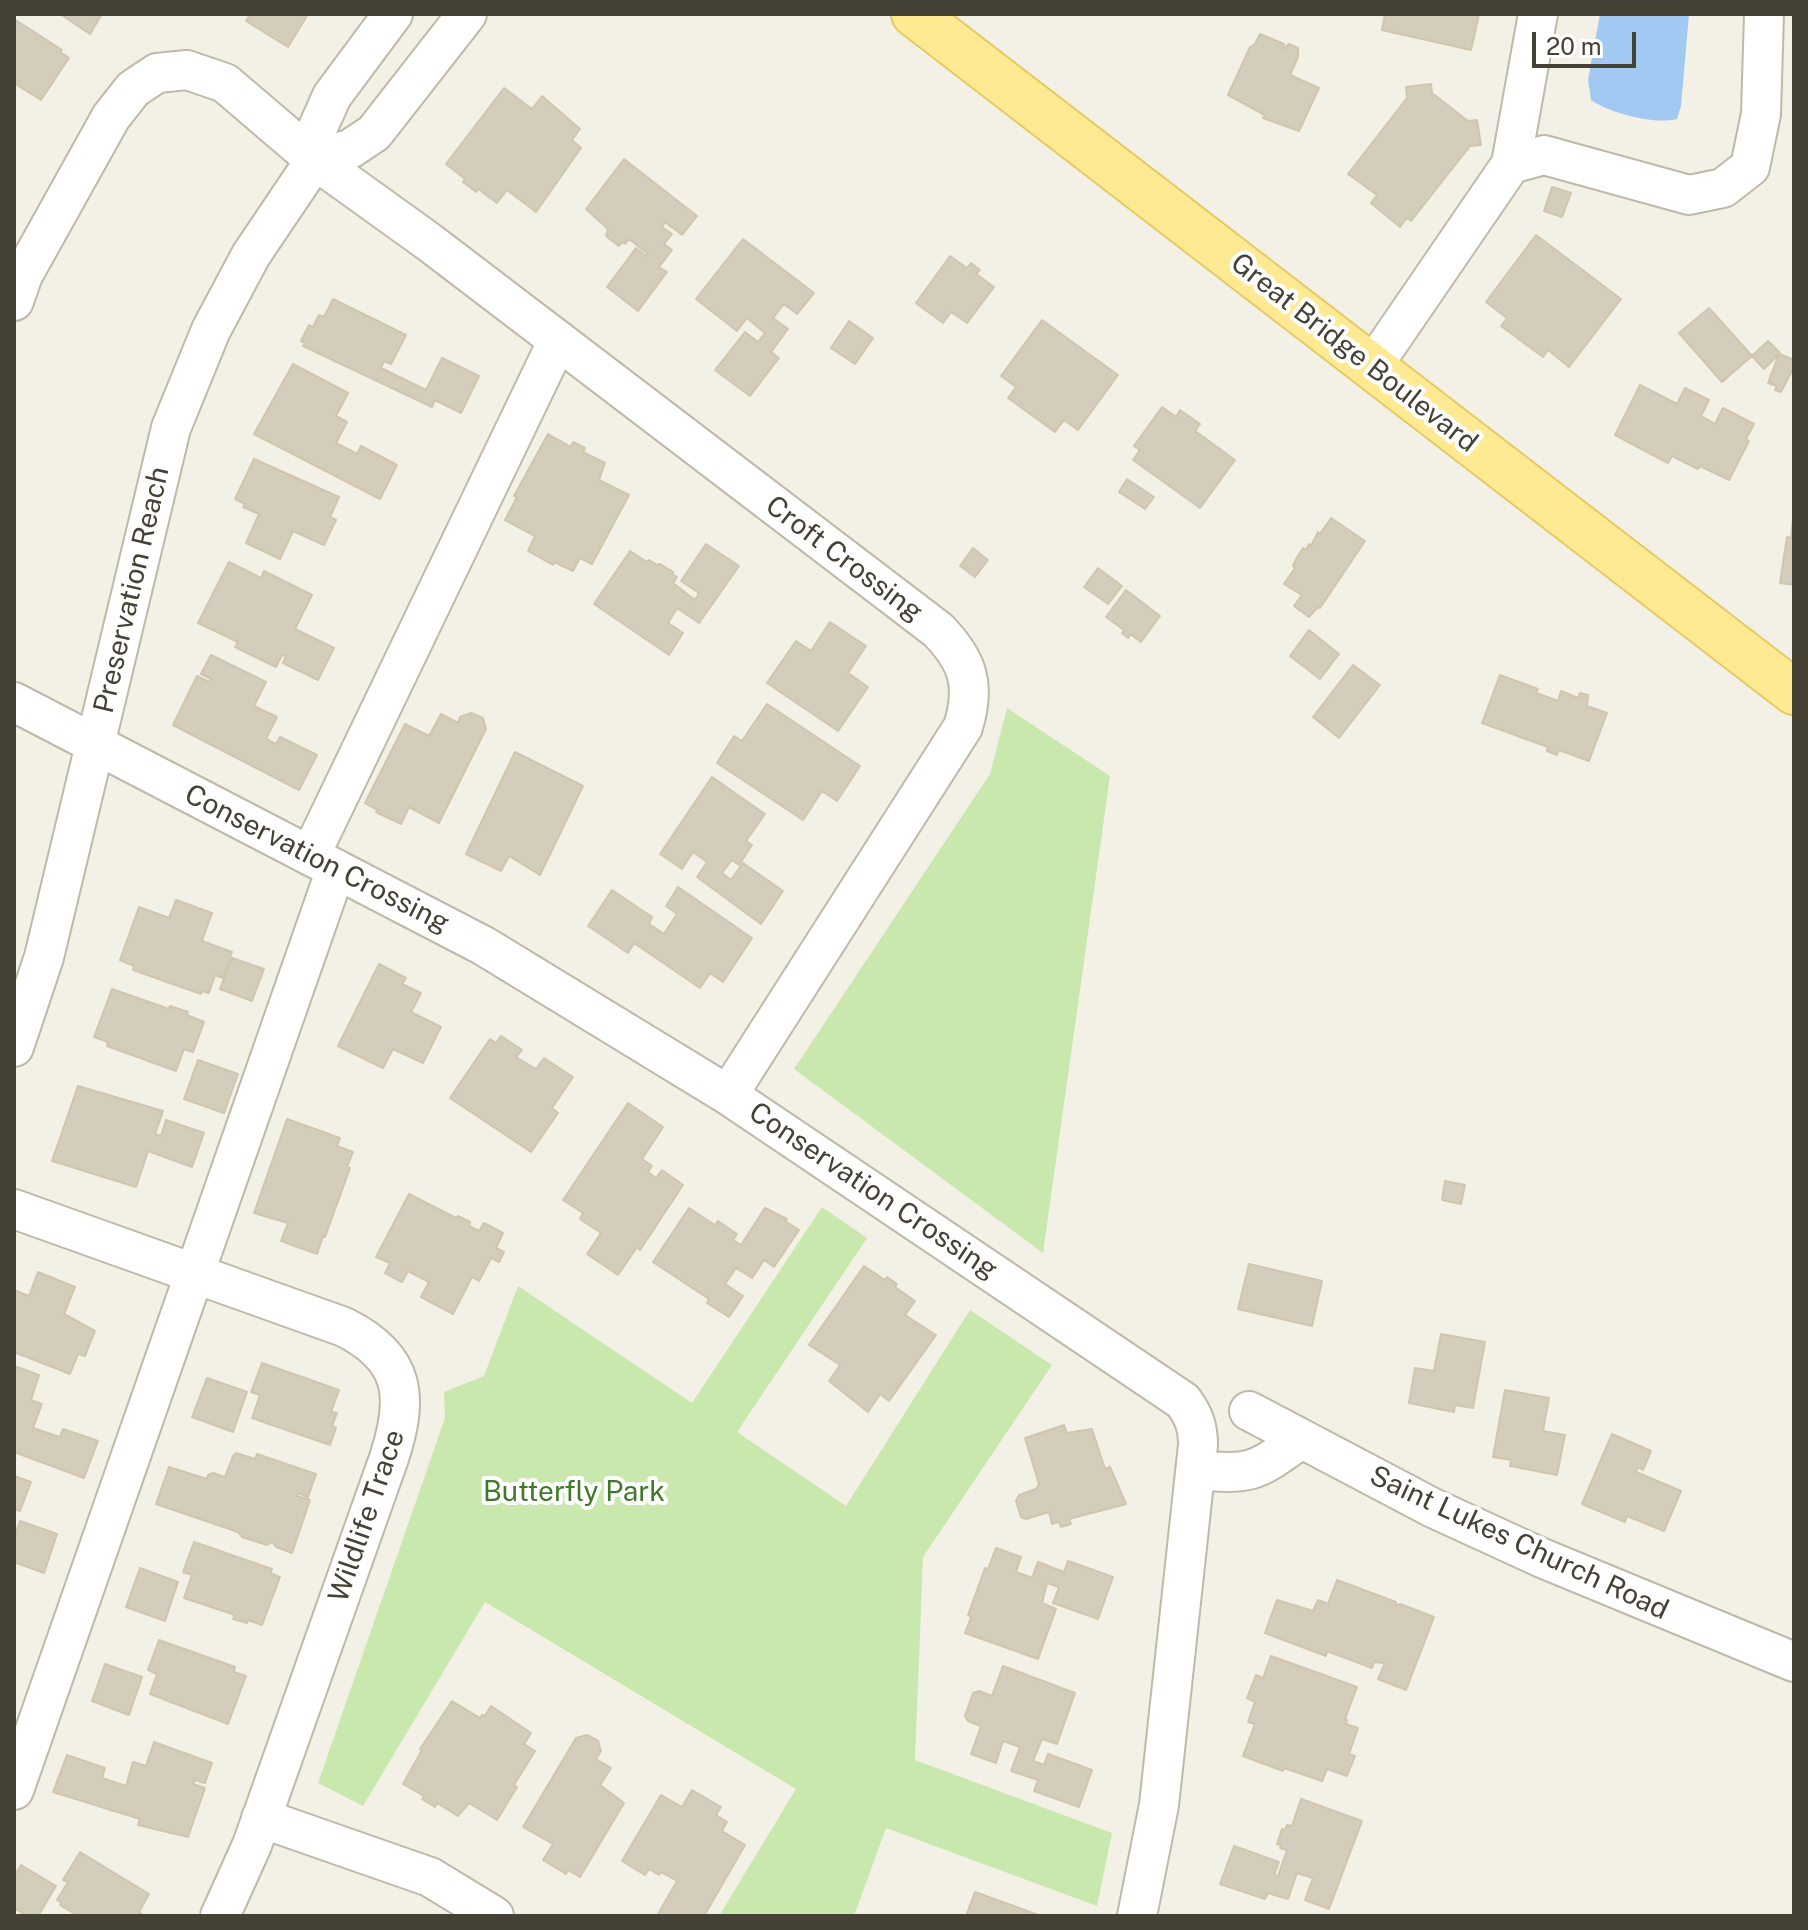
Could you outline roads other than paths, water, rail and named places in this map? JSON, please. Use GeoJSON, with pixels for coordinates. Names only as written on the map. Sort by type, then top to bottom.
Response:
{"type":"FeatureCollection","features":[{"type":"Feature","properties":{"kind":"main road","name":"Great Bridge Boulevard"},"geometry":{"type":"LineString","coordinates":[[914,14],[1794,692]]}},
{"type":"Feature","properties":{"kind":"street","name":"Preservation Reach"},"geometry":{"type":"LineString","coordinates":[[14,1047],[44,957],[171,428],[211,330],[251,255],[315,160],[315,134],[332,96],[393,14]]}},
{"type":"Feature","properties":{"kind":"street"},"geometry":{"type":"LineString","coordinates":[[315,160],[350,149],[374,133],[467,14]]}},
{"type":"Feature","properties":{"kind":"street"},"geometry":{"type":"LineString","coordinates":[[1372,367],[1511,164],[1538,14]]}},
{"type":"Feature","properties":{"kind":"street"},"geometry":{"type":"LineString","coordinates":[[1511,164],[1544,155],[1689,195],[1723,188],[1750,167],[1761,114],[1764,14]]}},
{"type":"Feature","properties":{"kind":"street","name":"Croft Crossing"},"geometry":{"type":"LineString","coordinates":[[14,301],[23,275],[111,117],[133,89],[157,73],[187,70],[225,83],[315,160],[558,340],[938,630],[953,645],[967,672],[969,708],[963,727],[728,1095]]}},
{"type":"Feature","properties":{"kind":"street"},"geometry":{"type":"LineString","coordinates":[[14,1790],[193,1273],[323,862],[558,340]]}},
{"type":"Feature","properties":{"kind":"street","name":"Conservation Crossing"},"geometry":{"type":"LineString","coordinates":[[14,702],[484,946],[728,1095],[1183,1401],[1198,1426],[1196,1470],[1159,1805],[1137,1916]]}},
{"type":"Feature","properties":{"kind":"street","name":"Wildlife Trace"},"geometry":{"type":"LineString","coordinates":[[14,1209],[344,1327],[366,1338],[384,1354],[400,1391],[401,1414],[389,1458],[252,1845],[220,1916]]}},
{"type":"Feature","properties":{"kind":"street","name":"Saint Lukes Church Road"},"geometry":{"type":"LineString","coordinates":[[1249,1411],[1433,1508],[1542,1558],[1794,1662]]}},
{"type":"Feature","properties":{"kind":"street"},"geometry":{"type":"LineString","coordinates":[[1196,1470],[1236,1474],[1251,1471],[1267,1464],[1301,1439]]}},
{"type":"Feature","properties":{"kind":"street"},"geometry":{"type":"LineString","coordinates":[[261,1818],[430,1877],[494,1916]]}},
{"type":"Feature","properties":{"kind":"water"},"geometry":{"type":"Polygon","coordinates":[[[1600,14],[1689,14],[1681,106],[1677,119],[1632,117],[1591,100],[1588,80],[1600,14]]]}},
{"type":"Feature","properties":{"kind":"park label","name":"Butterfly Park"},"geometry":{"type":"Point","coordinates":[574,1492]}}]}
